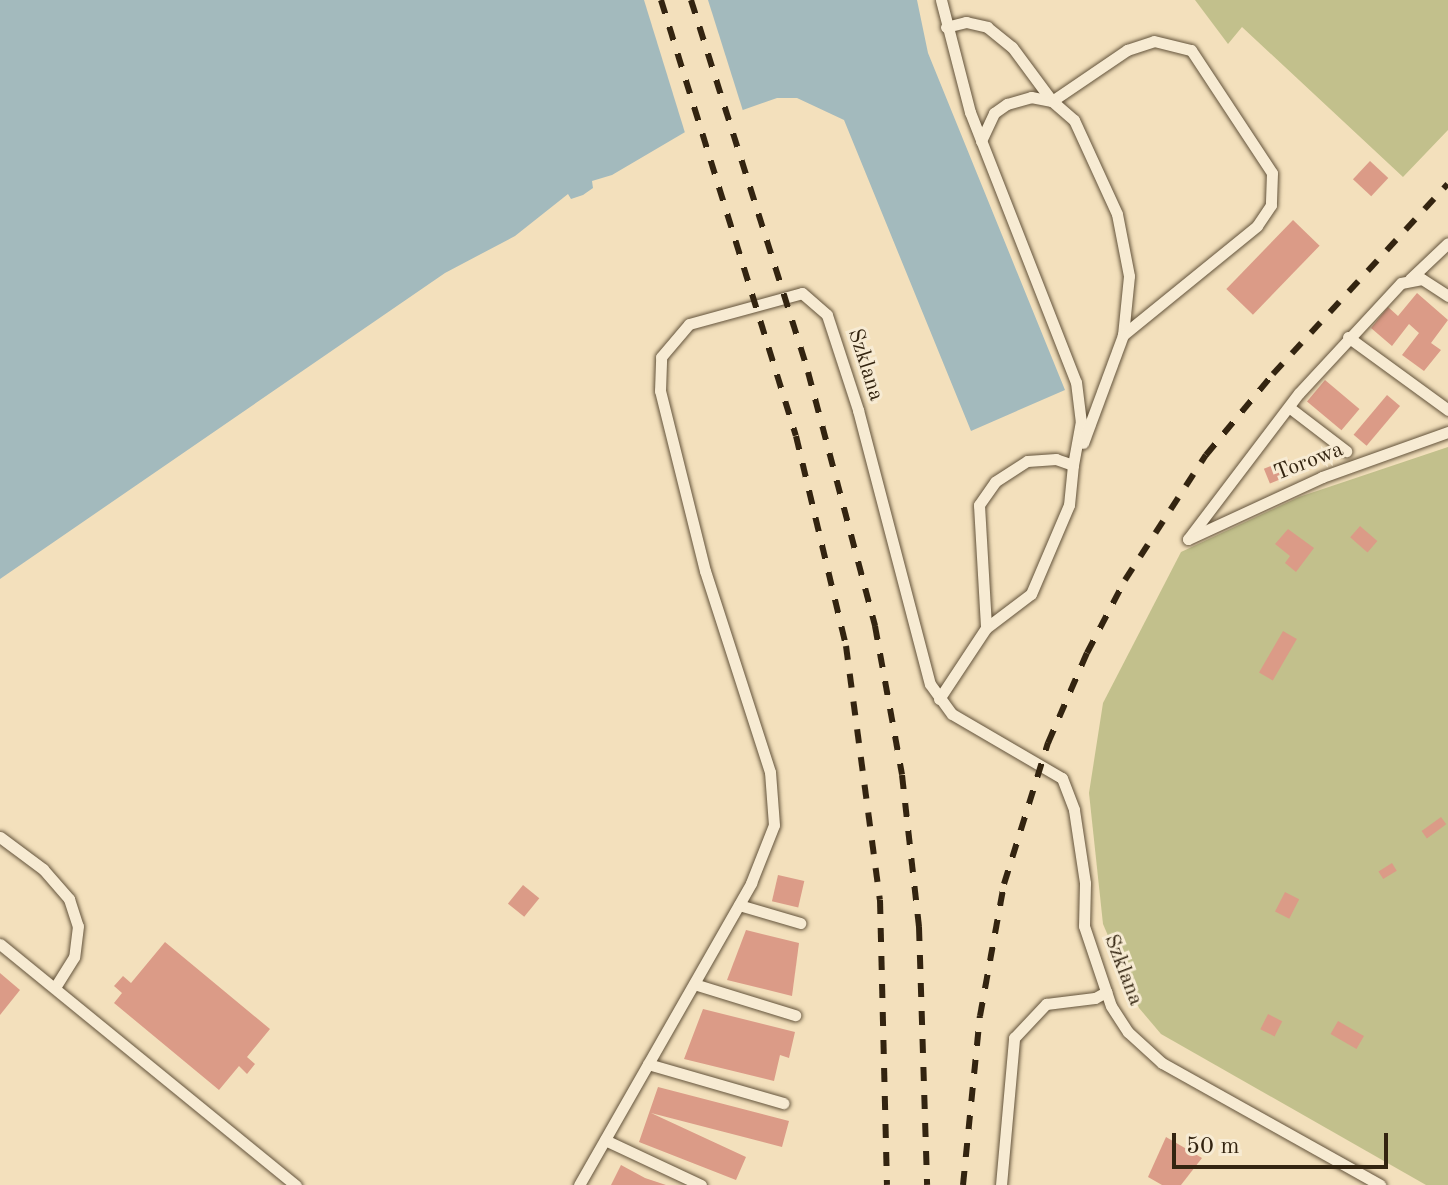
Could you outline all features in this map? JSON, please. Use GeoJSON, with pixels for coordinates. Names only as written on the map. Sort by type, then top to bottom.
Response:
{"type":"FeatureCollection","features":[{"type":"Feature","properties":{"kind":"lane"},"geometry":{"type":"LineString","coordinates":[[939,699],[986,628],[1031,594],[1069,505],[1081,421],[1076,382],[981,141],[946,27],[941,0]]}},
{"type":"Feature","properties":{"kind":"lane"},"geometry":{"type":"LineString","coordinates":[[946,27],[966,22],[987,27],[1012,47],[1052,101],[1074,120],[1117,214],[1129,276],[1123,335],[1073,465]]}},
{"type":"Feature","properties":{"kind":"lane"},"geometry":{"type":"LineString","coordinates":[[981,141],[994,113],[1007,104],[1031,97],[1052,101],[1127,50],[1171,41],[1191,50],[1272,173],[1271,205],[1257,226],[1123,335]]}},
{"type":"Feature","properties":{"kind":"lane"},"geometry":{"type":"LineString","coordinates":[[1346,451],[1290,408],[1348,337],[1448,243]]}},
{"type":"Feature","properties":{"kind":"lane"},"geometry":{"type":"LineString","coordinates":[[1410,279],[1433,284],[1448,296]]}},
{"type":"Feature","properties":{"kind":"lane","name":"Szklana"},"geometry":{"type":"LineString","coordinates":[[579,1185],[768,852],[774,797],[705,571],[660,391],[661,357],[689,324],[802,293],[827,315],[858,410],[922,663],[939,699],[982,733],[1041,761],[1062,778],[1074,810],[1085,883],[1084,926],[1106,992],[1128,1032],[1162,1063],[1380,1185]]}},
{"type":"Feature","properties":{"kind":"lane"},"geometry":{"type":"LineString","coordinates":[[1348,337],[1448,410]]}},
{"type":"Feature","properties":{"kind":"lane","name":"Torowa"},"geometry":{"type":"LineString","coordinates":[[1290,408],[1188,539],[1322,477],[1448,432]]}},
{"type":"Feature","properties":{"kind":"lane"},"geometry":{"type":"LineString","coordinates":[[986,628],[979,505],[995,482],[1027,461],[1056,459],[1073,465]]}},
{"type":"Feature","properties":{"kind":"lane"},"geometry":{"type":"LineString","coordinates":[[0,837],[43,869],[69,899],[78,926],[74,957],[55,987]]}},
{"type":"Feature","properties":{"kind":"lane"},"geometry":{"type":"LineString","coordinates":[[739,905],[800,923]]}},
{"type":"Feature","properties":{"kind":"lane"},"geometry":{"type":"LineString","coordinates":[[0,944],[296,1185]]}},
{"type":"Feature","properties":{"kind":"lane"},"geometry":{"type":"LineString","coordinates":[[694,984],[795,1015]]}},
{"type":"Feature","properties":{"kind":"lane"},"geometry":{"type":"LineString","coordinates":[[1001,1185],[1014,1038],[1046,1004],[1095,998],[1106,992]]}},
{"type":"Feature","properties":{"kind":"lane"},"geometry":{"type":"LineString","coordinates":[[648,1064],[783,1103]]}},
{"type":"Feature","properties":{"kind":"lane"},"geometry":{"type":"LineString","coordinates":[[605,1140],[701,1185]]}},
{"type":"Feature","properties":{"kind":"shaded area"},"geometry":{"type":"Polygon","coordinates":[[[1195,0],[1448,0],[1448,130],[1403,177],[1242,27],[1228,44],[1195,0]]]}},
{"type":"Feature","properties":{"kind":"shaded area"},"geometry":{"type":"Polygon","coordinates":[[[1448,447],[1448,1185],[1426,1185],[1161,1034],[1139,1008],[1103,924],[1089,793],[1103,703],[1181,552],[1299,497],[1448,447]]]}},
{"type":"Feature","properties":{"kind":"water"},"geometry":{"type":"Polygon","coordinates":[[[0,0],[917,0],[928,53],[1065,390],[971,431],[844,120],[797,98],[777,98],[692,128],[612,175],[592,181],[593,188],[583,195],[571,199],[568,194],[515,236],[445,273],[0,579],[0,0]]]}},
{"type":"Feature","properties":{"kind":"pier"},"geometry":{"type":"Polygon","coordinates":[[[644,0],[708,0],[743,111],[686,136],[644,0]]]}},
{"type":"Feature","properties":{"kind":"building"},"geometry":{"type":"Polygon","coordinates":[[[1370,161],[1388,178],[1371,196],[1353,179],[1370,161]]]}},
{"type":"Feature","properties":{"kind":"building"},"geometry":{"type":"Polygon","coordinates":[[[1293,220],[1320,246],[1253,315],[1226,289],[1293,220]]]}},
{"type":"Feature","properties":{"kind":"building"},"geometry":{"type":"Polygon","coordinates":[[[1417,293],[1448,320],[1431,343],[1441,350],[1424,371],[1402,355],[1419,333],[1409,324],[1392,346],[1371,328],[1388,307],[1398,316],[1417,293]]]}},
{"type":"Feature","properties":{"kind":"building"},"geometry":{"type":"Polygon","coordinates":[[[1325,380],[1359,409],[1341,430],[1307,401],[1325,380]]]}},
{"type":"Feature","properties":{"kind":"building"},"geometry":{"type":"Polygon","coordinates":[[[1387,395],[1400,406],[1367,446],[1354,435],[1387,395]]]}},
{"type":"Feature","properties":{"kind":"building"},"geometry":{"type":"Polygon","coordinates":[[[1288,459],[1294,474],[1270,484],[1264,469],[1288,459]]]}},
{"type":"Feature","properties":{"kind":"building"},"geometry":{"type":"Polygon","coordinates":[[[1360,526],[1377,541],[1368,552],[1350,537],[1360,526]]]}},
{"type":"Feature","properties":{"kind":"building"},"geometry":{"type":"Polygon","coordinates":[[[1288,529],[1314,548],[1296,572],[1285,563],[1290,556],[1275,544],[1288,529]]]}},
{"type":"Feature","properties":{"kind":"building"},"geometry":{"type":"Polygon","coordinates":[[[1283,631],[1297,639],[1273,681],[1259,673],[1283,631]]]}},
{"type":"Feature","properties":{"kind":"building"},"geometry":{"type":"Polygon","coordinates":[[[1441,817],[1446,824],[1427,838],[1422,831],[1441,817]]]}},
{"type":"Feature","properties":{"kind":"building"},"geometry":{"type":"Polygon","coordinates":[[[1392,863],[1397,871],[1383,879],[1378,871],[1392,863]]]}},
{"type":"Feature","properties":{"kind":"building"},"geometry":{"type":"Polygon","coordinates":[[[778,875],[804,881],[798,907],[772,901],[778,875]]]}},
{"type":"Feature","properties":{"kind":"building"},"geometry":{"type":"Polygon","coordinates":[[[523,885],[539,898],[524,917],[508,904],[523,885]]]}},
{"type":"Feature","properties":{"kind":"building"},"geometry":{"type":"Polygon","coordinates":[[[1285,892],[1299,899],[1289,919],[1275,912],[1285,892]]]}},
{"type":"Feature","properties":{"kind":"building"},"geometry":{"type":"Polygon","coordinates":[[[746,930],[799,943],[792,996],[727,980],[746,930]]]}},
{"type":"Feature","properties":{"kind":"building"},"geometry":{"type":"Polygon","coordinates":[[[165,942],[270,1029],[247,1057],[255,1064],[247,1074],[239,1066],[219,1090],[114,1003],[122,993],[114,986],[123,976],[131,983],[165,942]]]}},
{"type":"Feature","properties":{"kind":"building"},"geometry":{"type":"Polygon","coordinates":[[[0,973],[20,990],[0,1015],[0,973]]]}},
{"type":"Feature","properties":{"kind":"building"},"geometry":{"type":"Polygon","coordinates":[[[703,1009],[795,1032],[789,1058],[780,1055],[774,1081],[684,1059],[703,1009]]]}},
{"type":"Feature","properties":{"kind":"building"},"geometry":{"type":"Polygon","coordinates":[[[1268,1014],[1282,1021],[1275,1036],[1260,1029],[1268,1014]]]}},
{"type":"Feature","properties":{"kind":"building"},"geometry":{"type":"Polygon","coordinates":[[[1338,1021],[1364,1036],[1356,1049],[1330,1034],[1338,1021]]]}},
{"type":"Feature","properties":{"kind":"building"},"geometry":{"type":"Polygon","coordinates":[[[658,1087],[789,1121],[782,1147],[651,1113],[746,1157],[736,1180],[639,1142],[658,1087]]]}},
{"type":"Feature","properties":{"kind":"building"},"geometry":{"type":"Polygon","coordinates":[[[1166,1137],[1202,1158],[1181,1185],[1162,1185],[1148,1177],[1166,1137]]]}},
{"type":"Feature","properties":{"kind":"building"},"geometry":{"type":"Polygon","coordinates":[[[621,1165],[645,1178],[666,1185],[611,1185],[621,1165]]]}},
{"type":"Feature","properties":{"kind":"railway"},"geometry":{"type":"LineString","coordinates":[[661,0],[796,436],[846,646],[880,900],[887,1185]]}},
{"type":"Feature","properties":{"kind":"railway"},"geometry":{"type":"LineString","coordinates":[[691,0],[808,372],[875,626],[902,775],[919,927],[927,1185]]}},
{"type":"Feature","properties":{"kind":"railway"},"geometry":{"type":"LineString","coordinates":[[963,1185],[980,1016],[1004,884],[1048,743],[1087,653],[1125,580],[1206,455],[1273,374],[1448,184]]}}]}
